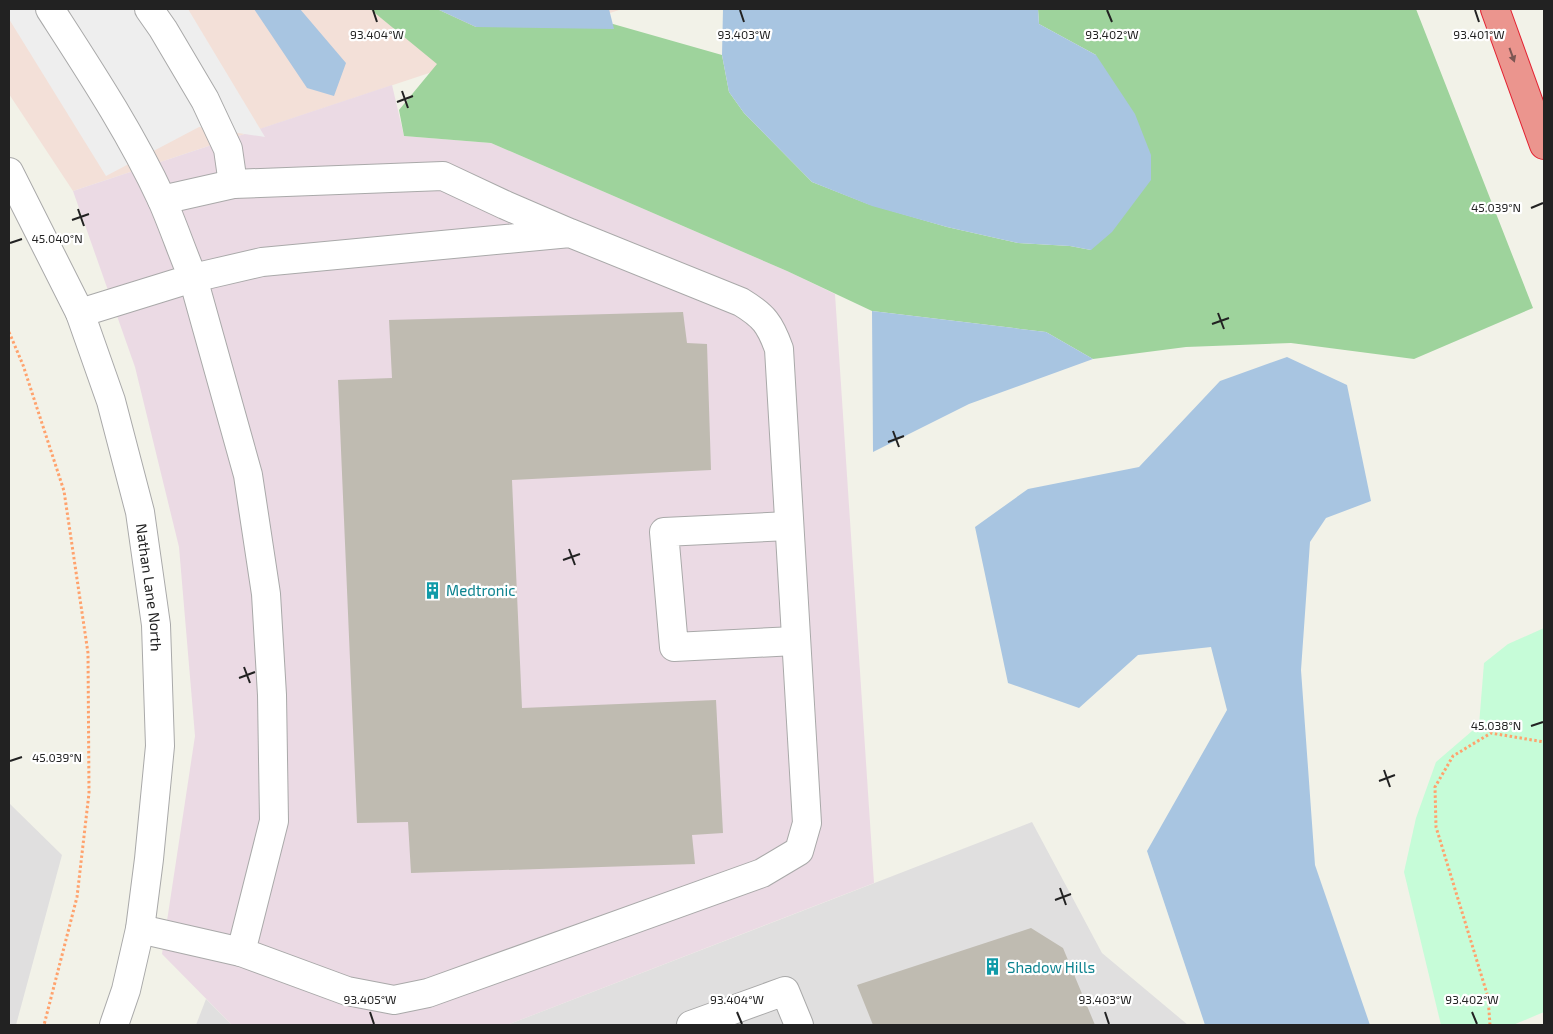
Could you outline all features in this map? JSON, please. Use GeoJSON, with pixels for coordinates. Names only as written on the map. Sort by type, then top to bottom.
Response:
{"type":"FeatureCollection","features":[{"type":"Feature","properties":{"kind":"highway"},"geometry":{"type":"LineString","coordinates":[[1495,9],[1544,145]]}},
{"type":"Feature","properties":{"kind":"street"},"geometry":{"type":"LineString","coordinates":[[50,9],[100,85],[162,200],[193,278],[248,475],[266,594],[272,695],[274,821],[241,952]]}},
{"type":"Feature","properties":{"kind":"street"},"geometry":{"type":"LineString","coordinates":[[148,9],[162,28],[205,100],[228,149],[233,184]]}},
{"type":"Feature","properties":{"kind":"street","name":"Nathan Lane North"},"geometry":{"type":"LineString","coordinates":[[9,172],[80,314],[111,401],[140,512],[156,625],[160,746],[149,860],[140,929],[126,990],[114,1025]]}},
{"type":"Feature","properties":{"kind":"street"},"geometry":{"type":"LineString","coordinates":[[140,929],[241,952],[347,991],[394,1000],[428,993],[762,873],[799,851],[807,823],[779,349],[771,328],[757,311],[741,302],[570,233],[443,176],[233,184],[162,200]]}},
{"type":"Feature","properties":{"kind":"street"},"geometry":{"type":"LineString","coordinates":[[80,314],[193,278],[262,262],[570,233]]}},
{"type":"Feature","properties":{"kind":"street"},"geometry":{"type":"LineString","coordinates":[[789,526],[664,532],[674,647],[796,641]]}},
{"type":"Feature","properties":{"kind":"street"},"geometry":{"type":"LineString","coordinates":[[691,1025],[785,991],[799,1025]]}},
{"type":"Feature","properties":{"kind":"path"},"geometry":{"type":"LineString","coordinates":[[9,332],[23,365],[64,491],[88,653],[89,793],[77,897],[44,1025]]}},
{"type":"Feature","properties":{"kind":"path"},"geometry":{"type":"LineString","coordinates":[[1490,1025],[1488,997],[1436,827],[1435,787],[1453,756],[1491,733],[1544,742]]}},
{"type":"Feature","properties":{"kind":"shaded area"},"geometry":{"type":"Polygon","coordinates":[[[9,9],[622,9],[73,191],[9,94],[9,9]]]}},
{"type":"Feature","properties":{"kind":"shaded area"},"geometry":{"type":"Polygon","coordinates":[[[9,9],[188,9],[265,137],[199,127],[106,176],[9,19],[9,9]]]}},
{"type":"Feature","properties":{"kind":"shaded area"},"geometry":{"type":"Polygon","coordinates":[[[392,85],[404,136],[491,143],[787,271],[835,294],[874,883],[507,1025],[232,1025],[162,954],[195,736],[179,547],[135,367],[73,191],[392,85]]]}},
{"type":"Feature","properties":{"kind":"shaded area"},"geometry":{"type":"Polygon","coordinates":[[[9,803],[62,855],[16,1025],[9,1025],[9,803]]]}},
{"type":"Feature","properties":{"kind":"shaded area"},"geometry":{"type":"Polygon","coordinates":[[[1032,822],[1102,953],[1188,1025],[507,1025],[1032,822]]]}},
{"type":"Feature","properties":{"kind":"shaded area"},"geometry":{"type":"Polygon","coordinates":[[[206,999],[232,1025],[196,1025],[206,999]]]}},
{"type":"Feature","properties":{"kind":"green space"},"geometry":{"type":"Polygon","coordinates":[[[370,9],[437,9],[476,27],[613,24],[722,55],[729,92],[744,113],[812,182],[868,204],[947,227],[1018,243],[1070,246],[1091,250],[1096,55],[1039,24],[1038,9],[1416,9],[1533,308],[1414,359],[1291,343],[1186,347],[1093,359],[1046,332],[872,311],[787,271],[491,143],[404,136],[399,110],[437,64],[370,9]]]}},
{"type":"Feature","properties":{"kind":"green space"},"geometry":{"type":"Polygon","coordinates":[[[1544,628],[1544,1012],[1513,1025],[1441,1025],[1404,872],[1416,818],[1436,762],[1479,725],[1484,663],[1508,644],[1544,628]]]}},
{"type":"Feature","properties":{"kind":"water"},"geometry":{"type":"Polygon","coordinates":[[[254,9],[300,9],[346,63],[334,96],[307,88],[254,9]]]}},
{"type":"Feature","properties":{"kind":"water"},"geometry":{"type":"Polygon","coordinates":[[[437,9],[609,9],[614,29],[476,27],[437,9]]]}},
{"type":"Feature","properties":{"kind":"water"},"geometry":{"type":"Polygon","coordinates":[[[723,9],[1038,9],[1039,24],[1096,55],[1135,114],[1151,155],[1151,180],[1112,232],[1091,250],[1070,246],[1018,243],[947,227],[872,206],[812,182],[744,113],[729,92],[722,55],[723,9]]]}},
{"type":"Feature","properties":{"kind":"water"},"geometry":{"type":"Polygon","coordinates":[[[872,311],[1046,332],[1093,359],[969,404],[873,452],[872,311]]]}},
{"type":"Feature","properties":{"kind":"water"},"geometry":{"type":"Polygon","coordinates":[[[1287,357],[1347,385],[1371,501],[1326,518],[1310,542],[1301,670],[1315,865],[1370,1025],[1205,1025],[1147,851],[1227,710],[1211,647],[1138,655],[1079,708],[1008,683],[975,527],[1028,489],[1139,467],[1220,381],[1287,357]]]}},
{"type":"Feature","properties":{"kind":"building","name":"Medtronic"},"geometry":{"type":"Polygon","coordinates":[[[683,312],[687,343],[707,344],[711,470],[512,480],[522,708],[716,700],[723,833],[692,835],[695,864],[411,873],[408,822],[357,823],[338,380],[392,378],[389,320],[683,312]]]}},
{"type":"Feature","properties":{"kind":"building","name":"Shadow Hills"},"geometry":{"type":"Polygon","coordinates":[[[1031,928],[1063,948],[1095,1025],[873,1025],[857,985],[1031,928]]]}},
{"type":"Feature","properties":{"kind":"place","name":"Medtronic"},"geometry":{"type":"Point","coordinates":[432,590]}},
{"type":"Feature","properties":{"kind":"place","name":"Shadow Hills"},"geometry":{"type":"Point","coordinates":[993,967]}}]}
